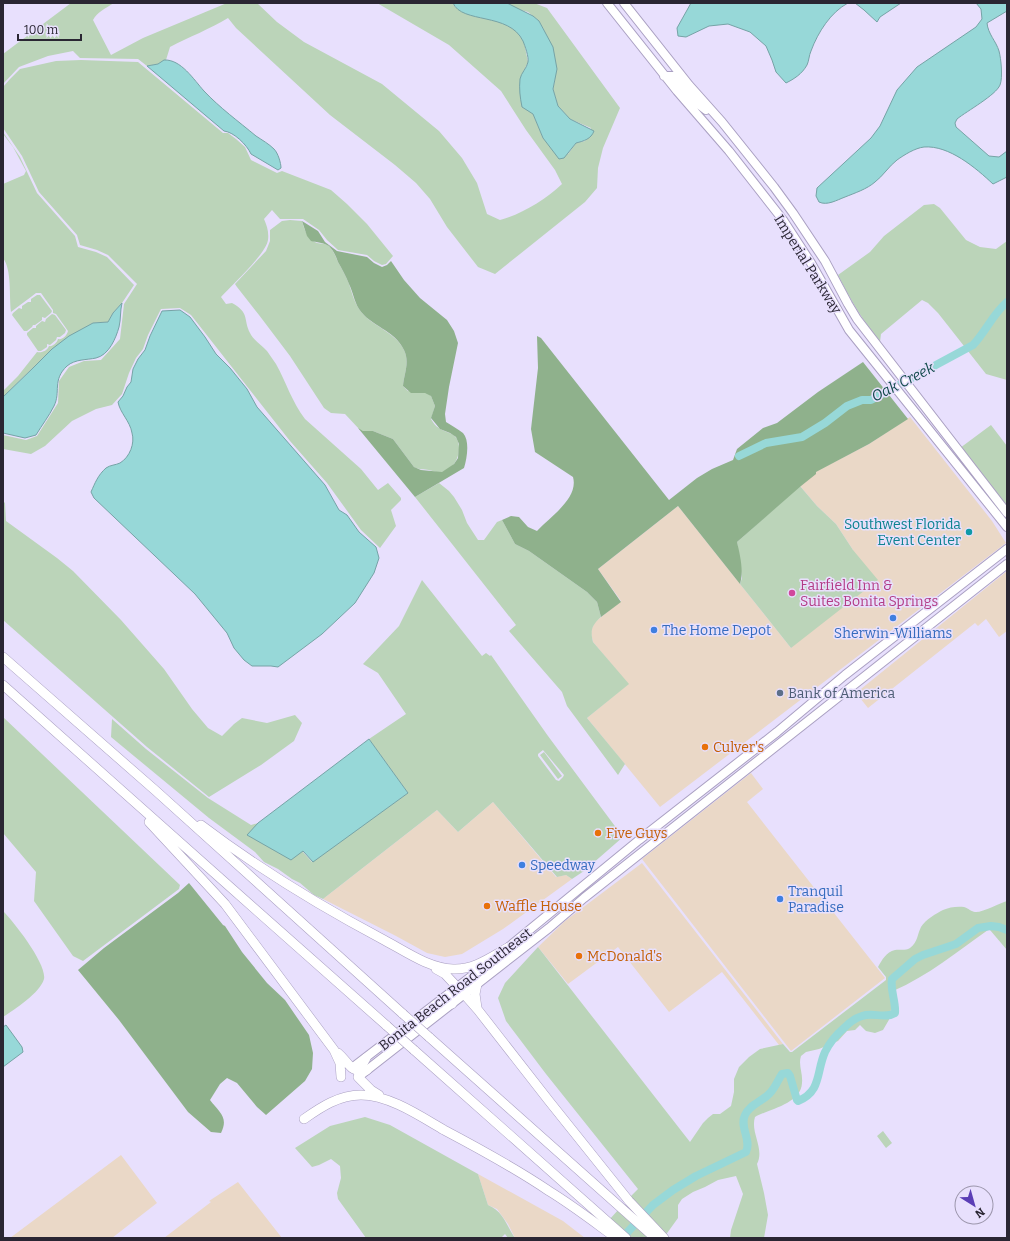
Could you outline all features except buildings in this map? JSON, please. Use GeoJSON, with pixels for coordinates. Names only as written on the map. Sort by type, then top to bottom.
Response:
{"type":"FeatureCollection","features":[{"type":"Feature","properties":{"kind":"highway"},"geometry":{"type":"LineString","coordinates":[[3,657],[156,791],[403,1014],[655,1238]]}},
{"type":"Feature","properties":{"kind":"highway"},"geometry":{"type":"LineString","coordinates":[[3,685],[388,1026],[607,1226],[616,1238]]}},
{"type":"Feature","properties":{"kind":"highway"},"geometry":{"type":"LineString","coordinates":[[119,788],[225,904],[334,1050],[340,1063],[341,1077]]}},
{"type":"Feature","properties":{"kind":"highway"},"geometry":{"type":"LineString","coordinates":[[156,791],[270,875],[315,902],[445,974],[457,993],[478,1010],[629,1201],[664,1238]]}},
{"type":"Feature","properties":{"kind":"highway"},"geometry":{"type":"LineString","coordinates":[[423,961],[443,968],[463,968],[480,964],[509,947]]}},
{"type":"Feature","properties":{"kind":"highway"},"geometry":{"type":"LineString","coordinates":[[477,984],[475,1002],[478,1010]]}},
{"type":"Feature","properties":{"kind":"highway"},"geometry":{"type":"LineString","coordinates":[[452,1004],[457,993]]}},
{"type":"Feature","properties":{"kind":"highway"},"geometry":{"type":"LineString","coordinates":[[334,1050],[359,1071],[371,1090],[522,1174],[577,1210],[626,1238]]}},
{"type":"Feature","properties":{"kind":"highway"},"geometry":{"type":"LineString","coordinates":[[359,1071],[366,1058]]}},
{"type":"Feature","properties":{"kind":"highway"},"geometry":{"type":"LineString","coordinates":[[304,1119],[326,1104],[357,1095],[377,1097],[404,1107]]}},
{"type":"Feature","properties":{"kind":"main road","name":"Imperial Parkway"},"geometry":{"type":"LineString","coordinates":[[607,3],[664,76],[729,152],[783,220],[811,263],[849,330],[1007,527]]}},
{"type":"Feature","properties":{"kind":"main road","name":"Imperial Parkway"},"geometry":{"type":"LineString","coordinates":[[624,3],[689,86],[774,187],[825,261],[857,319],[1007,513]]}},
{"type":"Feature","properties":{"kind":"main road"},"geometry":{"type":"LineString","coordinates":[[664,76],[673,76],[676,78],[700,106],[714,114]]}},
{"type":"Feature","properties":{"kind":"main road"},"geometry":{"type":"LineString","coordinates":[[917,416],[925,406]]}},
{"type":"Feature","properties":{"kind":"main road"},"geometry":{"type":"LineString","coordinates":[[934,437],[947,445],[950,446],[954,444]]}},
{"type":"Feature","properties":{"kind":"main road","name":"Bonita Beach Road Southeast"},"geometry":{"type":"LineString","coordinates":[[366,1058],[457,993],[509,947],[639,840],[777,732],[845,675],[1007,549]]}},
{"type":"Feature","properties":{"kind":"main road","name":"Bonita Beach Road Southeast"},"geometry":{"type":"LineString","coordinates":[[457,993],[477,984],[1007,564]]}},
{"type":"Feature","properties":{"kind":"main road","name":"Bonita Beach Road Southeast"},"geometry":{"type":"LineString","coordinates":[[359,1071],[452,1004]]}},
{"type":"Feature","properties":{"kind":"shaded area"},"geometry":{"type":"Polygon","coordinates":[[[71,3],[114,3],[99,12],[93,20],[111,55],[143,38],[227,3],[257,3],[277,22],[304,42],[382,84],[439,131],[462,158],[477,183],[487,214],[500,220],[533,206],[562,184],[555,170],[526,130],[501,91],[449,45],[377,3],[453,3],[455,7],[483,18],[498,21],[516,30],[524,42],[528,62],[521,77],[528,110],[533,114],[543,138],[568,154],[576,143],[585,141],[591,128],[570,119],[558,106],[553,89],[555,80],[544,30],[539,21],[528,12],[517,9],[507,3],[534,3],[547,8],[620,108],[603,148],[598,168],[597,188],[585,202],[495,274],[478,267],[447,227],[430,199],[416,183],[330,115],[236,28],[228,18],[170,47],[166,60],[158,64],[147,66],[138,59],[80,58],[73,51],[48,56],[19,67],[3,84],[3,54],[71,3]]]}},
{"type":"Feature","properties":{"kind":"shaded area"},"geometry":{"type":"Polygon","coordinates":[[[453,3],[507,3],[533,16],[539,21],[553,47],[557,69],[553,89],[558,106],[570,119],[594,131],[591,136],[576,143],[564,158],[559,159],[543,138],[533,114],[522,107],[520,79],[528,60],[523,41],[516,32],[507,26],[466,14],[458,9],[453,3]]]}},
{"type":"Feature","properties":{"kind":"shaded area"},"geometry":{"type":"Polygon","coordinates":[[[691,3],[848,3],[831,17],[821,30],[810,53],[808,63],[803,71],[798,76],[786,83],[776,72],[766,46],[750,32],[728,24],[709,26],[686,37],[678,36],[677,28],[691,3]]]}},
{"type":"Feature","properties":{"kind":"shaded area"},"geometry":{"type":"Polygon","coordinates":[[[855,3],[901,3],[880,17],[877,22],[855,3]]]}},
{"type":"Feature","properties":{"kind":"shaded area"},"geometry":{"type":"Polygon","coordinates":[[[976,3],[1007,3],[1007,11],[987,23],[989,31],[999,51],[1001,82],[993,93],[957,119],[955,123],[956,127],[989,156],[999,157],[1007,151],[1007,177],[993,184],[979,171],[962,159],[943,150],[933,147],[924,147],[913,150],[897,160],[878,180],[865,189],[832,202],[819,202],[816,196],[817,188],[871,138],[880,126],[897,90],[917,67],[976,27],[982,19],[981,9],[976,3]]]}},
{"type":"Feature","properties":{"kind":"shaded area"},"geometry":{"type":"Polygon","coordinates":[[[81,60],[138,62],[223,133],[228,133],[236,139],[245,147],[251,160],[277,173],[282,171],[331,190],[367,224],[393,256],[386,264],[382,265],[367,255],[338,250],[319,230],[303,219],[280,219],[272,210],[264,219],[268,234],[266,246],[255,261],[221,297],[226,304],[232,303],[244,313],[250,333],[267,351],[276,364],[293,399],[305,419],[361,469],[378,490],[388,483],[401,498],[401,500],[391,510],[396,526],[380,548],[361,530],[327,483],[290,441],[191,315],[180,308],[161,309],[143,349],[136,358],[129,373],[122,394],[112,405],[96,409],[72,421],[45,446],[31,454],[3,449],[3,435],[26,440],[37,436],[58,403],[59,381],[69,367],[84,361],[101,360],[120,339],[124,304],[137,284],[108,255],[80,245],[77,235],[39,192],[22,156],[3,128],[3,87],[20,69],[56,61],[81,60]]]}},
{"type":"Feature","properties":{"kind":"shaded area"},"geometry":{"type":"Polygon","coordinates":[[[164,60],[181,66],[216,103],[256,136],[272,147],[278,155],[281,168],[278,170],[251,154],[240,140],[232,134],[224,131],[147,66],[158,64],[164,60]]]}},
{"type":"Feature","properties":{"kind":"shaded area"},"geometry":{"type":"Polygon","coordinates":[[[3,132],[20,157],[37,193],[75,236],[78,247],[107,257],[134,285],[108,322],[93,323],[52,349],[3,397],[3,391],[18,376],[37,352],[42,352],[49,346],[52,346],[58,339],[62,339],[68,331],[56,314],[53,313],[53,310],[41,293],[36,293],[11,312],[8,269],[3,258],[3,184],[24,175],[26,171],[3,132]]]}},
{"type":"Feature","properties":{"kind":"shaded area"},"geometry":{"type":"Polygon","coordinates":[[[934,204],[940,208],[966,240],[980,247],[996,249],[1007,241],[1007,380],[986,374],[938,313],[928,303],[922,300],[881,334],[880,342],[857,310],[838,275],[870,252],[884,236],[924,205],[934,204]]]}},
{"type":"Feature","properties":{"kind":"shaded area"},"geometry":{"type":"Polygon","coordinates":[[[282,221],[302,221],[305,231],[314,242],[329,246],[347,278],[354,300],[359,309],[369,320],[389,333],[400,343],[407,359],[403,386],[408,391],[429,393],[435,406],[431,419],[434,424],[441,430],[453,435],[457,439],[459,449],[457,459],[451,468],[439,472],[414,467],[393,439],[373,431],[366,432],[360,430],[345,414],[331,413],[324,408],[290,356],[235,284],[266,251],[270,241],[270,230],[282,221]]]}},
{"type":"Feature","properties":{"kind":"shaded area"},"geometry":{"type":"Polygon","coordinates":[[[302,221],[318,231],[325,242],[337,251],[367,257],[382,267],[391,261],[404,280],[420,298],[447,320],[454,331],[458,343],[445,414],[446,422],[463,433],[467,440],[467,455],[465,464],[464,468],[415,497],[358,428],[363,431],[373,431],[393,439],[414,467],[421,470],[442,472],[454,464],[458,458],[459,444],[456,437],[440,429],[431,418],[435,406],[431,396],[425,393],[411,393],[403,386],[407,359],[400,343],[389,333],[369,320],[359,309],[347,278],[333,251],[327,245],[311,241],[307,236],[302,221]]]}},
{"type":"Feature","properties":{"kind":"shaded area"},"geometry":{"type":"Polygon","coordinates":[[[37,295],[40,295],[52,311],[45,318],[42,317],[42,320],[33,325],[27,331],[24,331],[12,315],[19,308],[22,309],[22,306],[28,302],[31,302],[31,299],[37,295]]]}},
{"type":"Feature","properties":{"kind":"shaded area"},"geometry":{"type":"Polygon","coordinates":[[[122,303],[119,327],[111,346],[101,356],[74,362],[62,371],[58,381],[57,396],[54,406],[36,435],[25,438],[3,433],[3,397],[52,349],[69,336],[93,323],[108,322],[113,313],[122,303]]]}},
{"type":"Feature","properties":{"kind":"shaded area"},"geometry":{"type":"Polygon","coordinates":[[[180,310],[190,317],[216,354],[247,389],[257,407],[325,485],[339,510],[347,515],[359,532],[376,547],[379,558],[374,573],[355,603],[322,634],[278,667],[252,666],[244,660],[234,648],[227,633],[195,594],[94,498],[91,492],[101,473],[108,467],[124,460],[131,450],[133,437],[131,429],[118,402],[131,382],[133,369],[145,350],[162,311],[180,310]]]}},
{"type":"Feature","properties":{"kind":"shaded area"},"geometry":{"type":"Polygon","coordinates":[[[52,314],[55,315],[66,330],[65,333],[60,337],[57,337],[56,340],[50,345],[47,344],[47,347],[41,351],[38,351],[27,333],[33,328],[36,328],[36,326],[42,321],[45,322],[46,319],[52,314]]]}},
{"type":"Feature","properties":{"kind":"shaded area"},"geometry":{"type":"Polygon","coordinates":[[[537,336],[541,338],[669,500],[697,478],[712,469],[733,460],[737,449],[763,428],[777,423],[818,392],[863,362],[908,419],[869,444],[816,472],[816,474],[737,542],[742,568],[740,584],[678,506],[598,569],[621,602],[601,617],[597,602],[587,592],[529,551],[515,544],[502,520],[511,516],[519,517],[528,527],[537,531],[568,500],[574,485],[573,477],[535,452],[531,429],[538,368],[537,336]]]}},
{"type":"Feature","properties":{"kind":"shaded area"},"geometry":{"type":"Polygon","coordinates":[[[910,417],[992,521],[1006,543],[660,807],[587,718],[628,684],[593,642],[591,633],[595,622],[621,601],[598,569],[678,506],[791,648],[853,550],[836,524],[817,506],[800,486],[815,472],[869,444],[910,417]]]}},
{"type":"Feature","properties":{"kind":"shaded area"},"geometry":{"type":"Polygon","coordinates":[[[991,425],[1007,446],[1007,508],[960,448],[991,425]]]}},
{"type":"Feature","properties":{"kind":"shaded area"},"geometry":{"type":"Polygon","coordinates":[[[439,483],[454,497],[462,510],[467,523],[478,540],[484,540],[497,522],[502,520],[515,544],[529,551],[587,592],[597,602],[601,617],[592,628],[593,642],[629,684],[587,718],[625,764],[618,775],[567,706],[562,692],[509,631],[516,625],[415,497],[439,483]]]}},
{"type":"Feature","properties":{"kind":"shaded area"},"geometry":{"type":"Polygon","coordinates":[[[800,486],[817,506],[836,524],[853,550],[878,580],[791,648],[740,584],[742,578],[737,542],[800,486]]]}},
{"type":"Feature","properties":{"kind":"shaded area"},"geometry":{"type":"Polygon","coordinates":[[[3,501],[5,503],[6,521],[73,571],[121,620],[164,669],[192,709],[208,728],[222,736],[242,718],[267,723],[295,715],[302,723],[294,741],[261,765],[209,797],[147,747],[3,620],[3,501]]]}},
{"type":"Feature","properties":{"kind":"shaded area"},"geometry":{"type":"Polygon","coordinates":[[[1007,571],[1007,631],[999,637],[986,619],[978,626],[975,623],[868,708],[856,693],[1007,571]]]}},
{"type":"Feature","properties":{"kind":"shaded area"},"geometry":{"type":"Polygon","coordinates":[[[422,580],[482,656],[486,653],[490,656],[491,655],[548,736],[623,837],[584,871],[572,879],[566,875],[557,877],[493,802],[458,832],[437,810],[323,899],[314,895],[300,883],[278,869],[264,862],[255,852],[209,818],[111,737],[112,719],[146,749],[208,798],[251,825],[258,823],[248,835],[302,851],[312,862],[408,793],[369,739],[406,714],[378,673],[363,664],[399,626],[422,580]],[[543,750],[538,754],[556,780],[559,781],[564,775],[543,750]]]}},
{"type":"Feature","properties":{"kind":"shaded area"},"geometry":{"type":"Polygon","coordinates":[[[3,717],[180,885],[179,889],[83,961],[73,956],[34,901],[36,872],[3,833],[3,717]]]}},
{"type":"Feature","properties":{"kind":"shaded area"},"geometry":{"type":"Polygon","coordinates":[[[369,739],[408,793],[313,862],[303,851],[291,860],[247,835],[258,823],[369,739]]]}},
{"type":"Feature","properties":{"kind":"shaded area"},"geometry":{"type":"Polygon","coordinates":[[[544,752],[562,776],[558,779],[540,755],[544,752]]]}},
{"type":"Feature","properties":{"kind":"shaded area"},"geometry":{"type":"Polygon","coordinates":[[[751,773],[763,789],[747,802],[885,978],[791,1051],[642,859],[751,773]]]}},
{"type":"Feature","properties":{"kind":"shaded area"},"geometry":{"type":"Polygon","coordinates":[[[493,802],[556,877],[566,875],[572,879],[503,929],[462,954],[445,957],[427,953],[323,899],[437,810],[458,832],[493,802]]]}},
{"type":"Feature","properties":{"kind":"shaded area"},"geometry":{"type":"Polygon","coordinates":[[[642,863],[783,1044],[779,1045],[722,972],[669,1012],[618,947],[568,984],[538,947],[565,921],[642,863]]]}},
{"type":"Feature","properties":{"kind":"shaded area"},"geometry":{"type":"Polygon","coordinates":[[[189,883],[225,926],[242,952],[267,983],[285,1000],[309,1035],[313,1053],[312,1069],[305,1081],[266,1115],[257,1107],[237,1083],[227,1078],[220,1084],[210,1100],[222,1115],[224,1123],[221,1133],[211,1132],[188,1112],[119,1020],[78,970],[104,948],[178,893],[189,883]]]}},
{"type":"Feature","properties":{"kind":"shaded area"},"geometry":{"type":"Polygon","coordinates":[[[1007,901],[1007,950],[990,930],[988,930],[931,971],[893,991],[890,1018],[883,1030],[875,1033],[866,1031],[860,1025],[855,1030],[847,1031],[838,1041],[819,1049],[806,1052],[800,1059],[802,1083],[796,1096],[783,1105],[755,1117],[754,1129],[759,1146],[759,1158],[757,1164],[768,1215],[764,1238],[730,1238],[731,1230],[743,1194],[736,1176],[718,1180],[682,1199],[678,1205],[678,1218],[665,1236],[629,1198],[638,1189],[546,1074],[506,1021],[498,998],[505,983],[538,947],[690,1142],[708,1118],[713,1114],[720,1114],[731,1106],[734,1092],[734,1079],[739,1067],[749,1057],[760,1049],[783,1044],[790,1052],[792,1052],[886,980],[886,977],[878,967],[883,959],[892,951],[906,949],[913,946],[921,927],[928,919],[940,911],[951,907],[964,907],[974,912],[978,912],[1007,901]]]}},
{"type":"Feature","properties":{"kind":"shaded area"},"geometry":{"type":"Polygon","coordinates":[[[3,911],[22,933],[29,944],[44,972],[44,979],[38,990],[3,1017],[3,911]]]}},
{"type":"Feature","properties":{"kind":"shaded area"},"geometry":{"type":"Polygon","coordinates":[[[6,1025],[22,1047],[23,1052],[3,1067],[3,1027],[6,1025]]]}},
{"type":"Feature","properties":{"kind":"shaded area"},"geometry":{"type":"Polygon","coordinates":[[[365,1117],[390,1125],[478,1174],[488,1205],[498,1211],[515,1238],[508,1238],[505,1234],[501,1238],[366,1238],[338,1199],[337,1193],[341,1178],[340,1166],[331,1159],[312,1167],[295,1148],[330,1126],[365,1117]]]}},
{"type":"Feature","properties":{"kind":"shaded area"},"geometry":{"type":"Polygon","coordinates":[[[883,1131],[892,1143],[886,1148],[877,1136],[883,1131]]]}},
{"type":"Feature","properties":{"kind":"shaded area"},"geometry":{"type":"Polygon","coordinates":[[[121,1155],[157,1203],[112,1238],[10,1238],[121,1155]]]}},
{"type":"Feature","properties":{"kind":"shaded area"},"geometry":{"type":"Polygon","coordinates":[[[478,1174],[563,1221],[585,1238],[515,1238],[508,1224],[497,1209],[488,1205],[478,1174]]]}},
{"type":"Feature","properties":{"kind":"shaded area"},"geometry":{"type":"Polygon","coordinates":[[[238,1182],[282,1238],[164,1238],[211,1202],[209,1201],[238,1182]]]}},
{"type":"Feature","properties":{"kind":"shaded area"},"geometry":{"type":"Polygon","coordinates":[[[619,1209],[651,1238],[629,1238],[609,1220],[619,1209]]]}},
{"type":"Feature","properties":{"kind":"waterway","name":"Oak Creek"},"geometry":{"type":"LineString","coordinates":[[739,456],[766,443],[802,437],[825,423],[847,406],[862,400],[871,400],[973,345],[1007,302]]}},
{"type":"Feature","properties":{"kind":"waterway"},"geometry":{"type":"LineString","coordinates":[[622,1238],[653,1205],[673,1190],[696,1176],[746,1152],[748,1143],[743,1124],[745,1115],[750,1108],[770,1093],[782,1074],[788,1073],[790,1076],[798,1101],[806,1097],[815,1086],[825,1052],[833,1039],[848,1024],[857,1018],[866,1015],[891,1015],[895,1013],[892,979],[915,959],[956,944],[978,928],[991,926],[1007,930]]}},
{"type":"Feature","properties":{"kind":"place","name":"Southwest Florida Event Center"},"geometry":{"type":"Point","coordinates":[969,532]}},
{"type":"Feature","properties":{"kind":"place","name":"Fairfield Inn & Suites Bonita Springs"},"geometry":{"type":"Point","coordinates":[792,593]}},
{"type":"Feature","properties":{"kind":"place","name":"Sherwin-Williams"},"geometry":{"type":"Point","coordinates":[893,618]}},
{"type":"Feature","properties":{"kind":"place","name":"The Home Depot"},"geometry":{"type":"Point","coordinates":[654,630]}},
{"type":"Feature","properties":{"kind":"place","name":"Bank of America"},"geometry":{"type":"Point","coordinates":[780,693]}},
{"type":"Feature","properties":{"kind":"place","name":"Culver's"},"geometry":{"type":"Point","coordinates":[705,747]}},
{"type":"Feature","properties":{"kind":"place","name":"Five Guys"},"geometry":{"type":"Point","coordinates":[598,833]}},
{"type":"Feature","properties":{"kind":"place","name":"Speedway"},"geometry":{"type":"Point","coordinates":[522,865]}},
{"type":"Feature","properties":{"kind":"place","name":"Tranquil Paradise"},"geometry":{"type":"Point","coordinates":[780,899]}},
{"type":"Feature","properties":{"kind":"place","name":"Waffle House"},"geometry":{"type":"Point","coordinates":[487,906]}},
{"type":"Feature","properties":{"kind":"place","name":"McDonald's"},"geometry":{"type":"Point","coordinates":[579,956]}}]}
